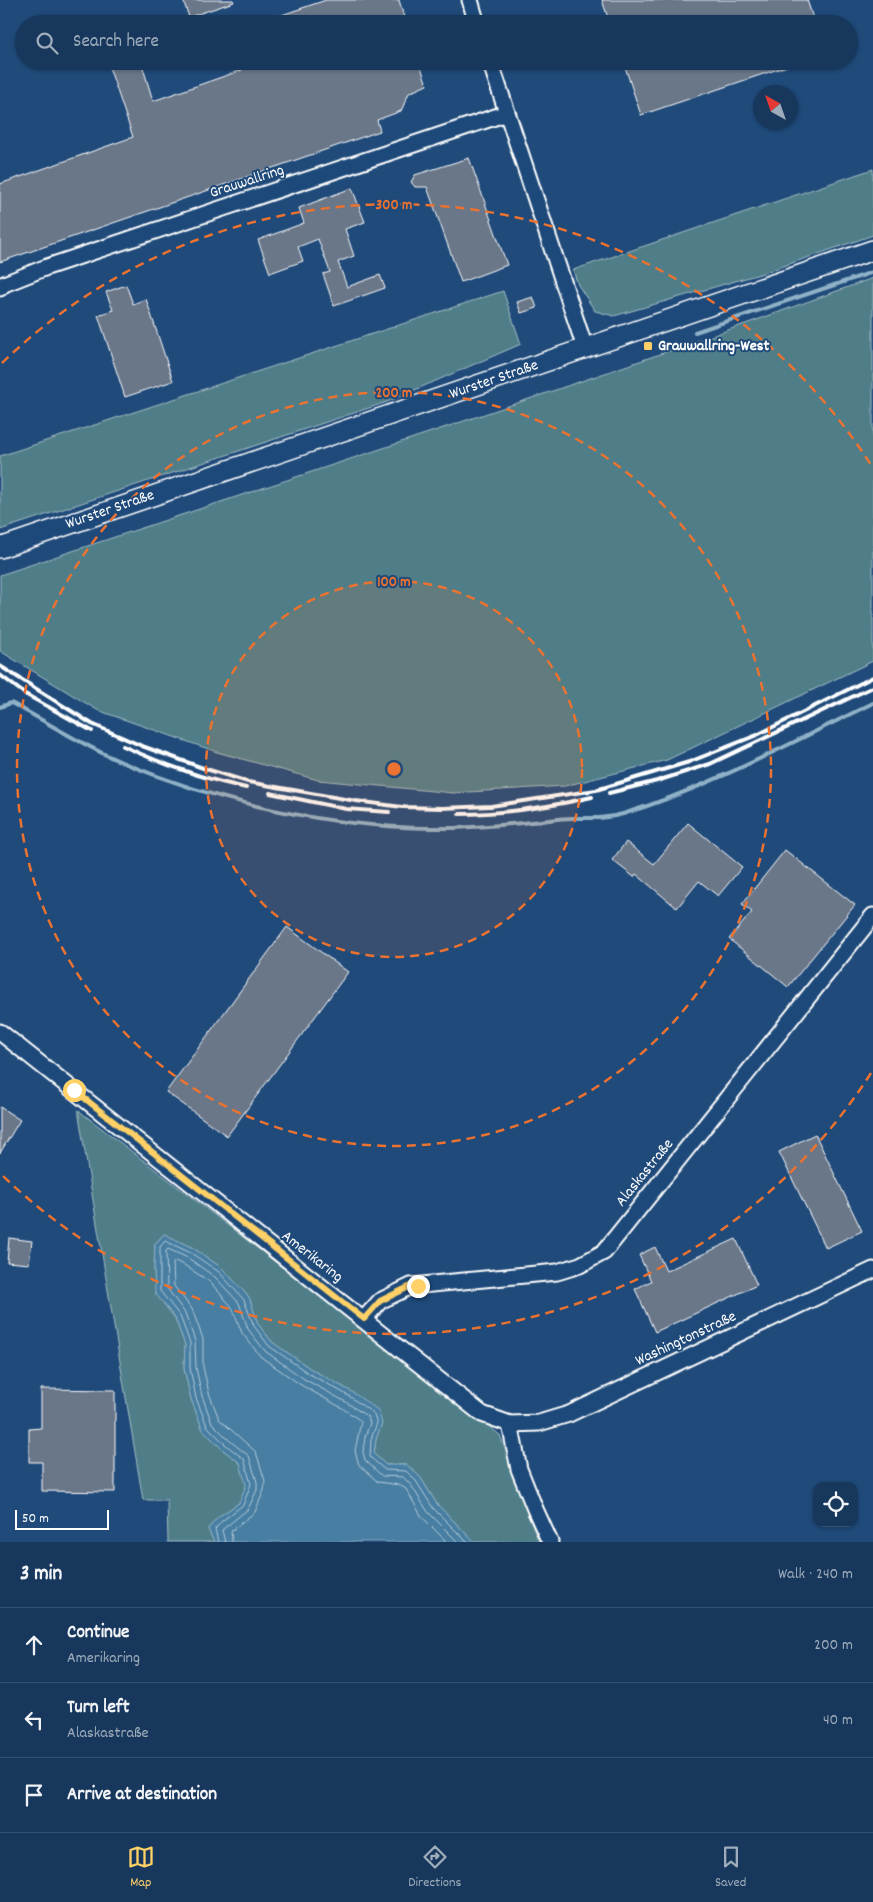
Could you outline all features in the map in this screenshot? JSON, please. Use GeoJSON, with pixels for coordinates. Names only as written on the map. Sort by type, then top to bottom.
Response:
{"type":"FeatureCollection","features":[{"type":"Feature","properties":{"kind":"main road","name":"Wurster Straße"},"geometry":{"type":"LineString","coordinates":[[0,548],[873,250]]}},
{"type":"Feature","properties":{"kind":"street"},"geometry":{"type":"LineString","coordinates":[[470,0],[474,15]]}},
{"type":"Feature","properties":{"kind":"street"},"geometry":{"type":"LineString","coordinates":[[493,70],[585,348]]}},
{"type":"Feature","properties":{"kind":"street","name":"Grauwallring"},"geometry":{"type":"LineString","coordinates":[[0,288],[4,284],[47,267],[507,114]]}},
{"type":"Feature","properties":{"kind":"street","name":"Alaskastraße"},"geometry":{"type":"LineString","coordinates":[[364,1319],[380,1301],[411,1286],[557,1272],[580,1265],[604,1252],[873,916]]}},
{"type":"Feature","properties":{"kind":"street","name":"Amerikaring"},"geometry":{"type":"LineString","coordinates":[[0,1032],[482,1414],[510,1424]]}},
{"type":"Feature","properties":{"kind":"street","name":"Washingtonstraße"},"geometry":{"type":"LineString","coordinates":[[510,1424],[539,1423],[569,1414],[873,1270]]}},
{"type":"Feature","properties":{"kind":"street"},"geometry":{"type":"LineString","coordinates":[[510,1424],[520,1469],[535,1510],[550,1542]]}},
{"type":"Feature","properties":{"kind":"green space"},"geometry":{"type":"Polygon","coordinates":[[[873,169],[873,235],[763,273],[614,316],[595,311],[578,285],[573,270],[873,169]]]}},
{"type":"Feature","properties":{"kind":"green space"},"geometry":{"type":"Polygon","coordinates":[[[873,278],[873,661],[667,760],[565,786],[453,793],[318,780],[217,752],[97,710],[0,651],[0,575],[547,393],[873,278]]]}},
{"type":"Feature","properties":{"kind":"green space"},"geometry":{"type":"Polygon","coordinates":[[[503,291],[521,344],[387,402],[0,530],[0,456],[503,291]]]}},
{"type":"Feature","properties":{"kind":"green space"},"geometry":{"type":"Polygon","coordinates":[[[78,1110],[500,1435],[539,1542],[474,1542],[437,1504],[420,1477],[407,1465],[386,1465],[374,1454],[376,1439],[382,1423],[352,1392],[311,1369],[272,1342],[258,1324],[249,1297],[222,1268],[193,1248],[164,1234],[155,1244],[154,1270],[156,1293],[175,1318],[185,1345],[184,1368],[191,1399],[203,1430],[222,1449],[240,1463],[247,1485],[239,1503],[218,1517],[208,1529],[214,1542],[168,1542],[167,1500],[143,1500],[78,1110]]]}},
{"type":"Feature","properties":{"kind":"water"},"geometry":{"type":"Polygon","coordinates":[[[164,1234],[193,1248],[222,1268],[249,1297],[258,1324],[272,1342],[311,1369],[352,1392],[378,1410],[382,1423],[376,1439],[374,1454],[386,1465],[407,1465],[420,1477],[437,1504],[474,1542],[214,1542],[208,1529],[218,1517],[239,1503],[246,1485],[240,1463],[222,1449],[203,1430],[191,1399],[184,1368],[185,1345],[175,1318],[155,1293],[155,1244],[164,1234]]]}},
{"type":"Feature","properties":{"kind":"building"},"geometry":{"type":"Polygon","coordinates":[[[183,0],[233,0],[234,2],[195,15],[188,15],[183,0]]]}},
{"type":"Feature","properties":{"kind":"building"},"geometry":{"type":"Polygon","coordinates":[[[326,0],[399,0],[403,15],[282,15],[326,0]]]}},
{"type":"Feature","properties":{"kind":"building"},"geometry":{"type":"Polygon","coordinates":[[[602,0],[807,0],[812,15],[607,15],[602,0]]]}},
{"type":"Feature","properties":{"kind":"building"},"geometry":{"type":"Polygon","coordinates":[[[110,70],[144,70],[153,101],[242,70],[422,70],[427,85],[409,93],[401,111],[377,120],[380,131],[0,262],[0,184],[133,137],[110,70]]]}},
{"type":"Feature","properties":{"kind":"building"},"geometry":{"type":"Polygon","coordinates":[[[626,70],[775,70],[641,115],[626,70]]]}},
{"type":"Feature","properties":{"kind":"building"},"geometry":{"type":"Polygon","coordinates":[[[469,158],[507,265],[461,282],[427,187],[415,187],[411,182],[415,175],[469,158]]]}},
{"type":"Feature","properties":{"kind":"building"},"geometry":{"type":"Polygon","coordinates":[[[352,188],[365,222],[345,229],[354,256],[338,262],[347,287],[380,275],[385,288],[334,306],[323,274],[330,272],[318,239],[298,247],[303,261],[270,273],[258,240],[304,223],[299,208],[352,188]]]}},
{"type":"Feature","properties":{"kind":"building"},"geometry":{"type":"Polygon","coordinates":[[[126,285],[133,304],[146,299],[173,381],[125,397],[98,315],[113,310],[106,292],[126,285]]]}},
{"type":"Feature","properties":{"kind":"building"},"geometry":{"type":"Polygon","coordinates":[[[533,297],[537,308],[521,313],[517,302],[533,297]]]}},
{"type":"Feature","properties":{"kind":"building"},"geometry":{"type":"Polygon","coordinates":[[[688,823],[742,867],[718,896],[699,881],[677,908],[636,874],[634,877],[612,860],[626,842],[654,864],[688,823]]]}},
{"type":"Feature","properties":{"kind":"building"},"geometry":{"type":"Polygon","coordinates":[[[785,850],[855,905],[788,987],[729,939],[752,912],[742,904],[785,850]]]}},
{"type":"Feature","properties":{"kind":"building"},"geometry":{"type":"Polygon","coordinates":[[[287,927],[348,972],[227,1136],[166,1092],[287,927]]]}},
{"type":"Feature","properties":{"kind":"building"},"geometry":{"type":"Polygon","coordinates":[[[0,1107],[20,1120],[0,1153],[0,1107]]]}},
{"type":"Feature","properties":{"kind":"building"},"geometry":{"type":"Polygon","coordinates":[[[815,1134],[862,1231],[826,1248],[779,1152],[815,1134]]]}},
{"type":"Feature","properties":{"kind":"building"},"geometry":{"type":"Polygon","coordinates":[[[9,1238],[32,1241],[29,1264],[7,1262],[9,1238]]]}},
{"type":"Feature","properties":{"kind":"building"},"geometry":{"type":"Polygon","coordinates":[[[736,1239],[757,1285],[655,1332],[635,1289],[651,1281],[639,1255],[655,1247],[666,1271],[736,1239]]]}},
{"type":"Feature","properties":{"kind":"building"},"geometry":{"type":"Polygon","coordinates":[[[41,1389],[115,1390],[115,1492],[42,1491],[42,1462],[29,1462],[29,1429],[41,1428],[41,1389]]]}},
{"type":"Feature","properties":{"kind":"waterway"},"geometry":{"type":"LineString","coordinates":[[695,332],[873,272]]}},
{"type":"Feature","properties":{"kind":"waterway"},"geometry":{"type":"LineString","coordinates":[[0,707],[11,703],[110,757],[160,777],[236,801],[314,818],[392,827],[444,828],[617,816],[719,778],[873,703]]}},
{"type":"Feature","properties":{"kind":"railway"},"geometry":{"type":"LineString","coordinates":[[0,666],[92,724],[142,746],[203,768],[248,782],[356,801],[402,807],[442,808],[491,806],[596,790],[689,762],[757,735],[873,677]]}},
{"type":"Feature","properties":{"kind":"railway"},"geometry":{"type":"LineString","coordinates":[[0,675],[25,694],[92,731]]}},
{"type":"Feature","properties":{"kind":"railway"},"geometry":{"type":"LineString","coordinates":[[609,793],[657,781],[710,764],[873,687]]}},
{"type":"Feature","properties":{"kind":"railway"},"geometry":{"type":"LineString","coordinates":[[123,746],[183,770],[246,788]]}},
{"type":"Feature","properties":{"kind":"railway"},"geometry":{"type":"LineString","coordinates":[[270,793],[346,809],[389,812]]}},
{"type":"Feature","properties":{"kind":"railway"},"geometry":{"type":"LineString","coordinates":[[459,814],[526,809],[592,797]]}},
{"type":"Feature","properties":{"kind":"place","name":"Grauwallring-West"},"geometry":{"type":"Point","coordinates":[648,346]}},
{"type":"Feature","properties":{"kind":"route"},"geometry":{"type":"LineString","coordinates":[[74,1090],[240,1223],[364,1319],[380,1301],[411,1286],[418,1286]]}}]}
